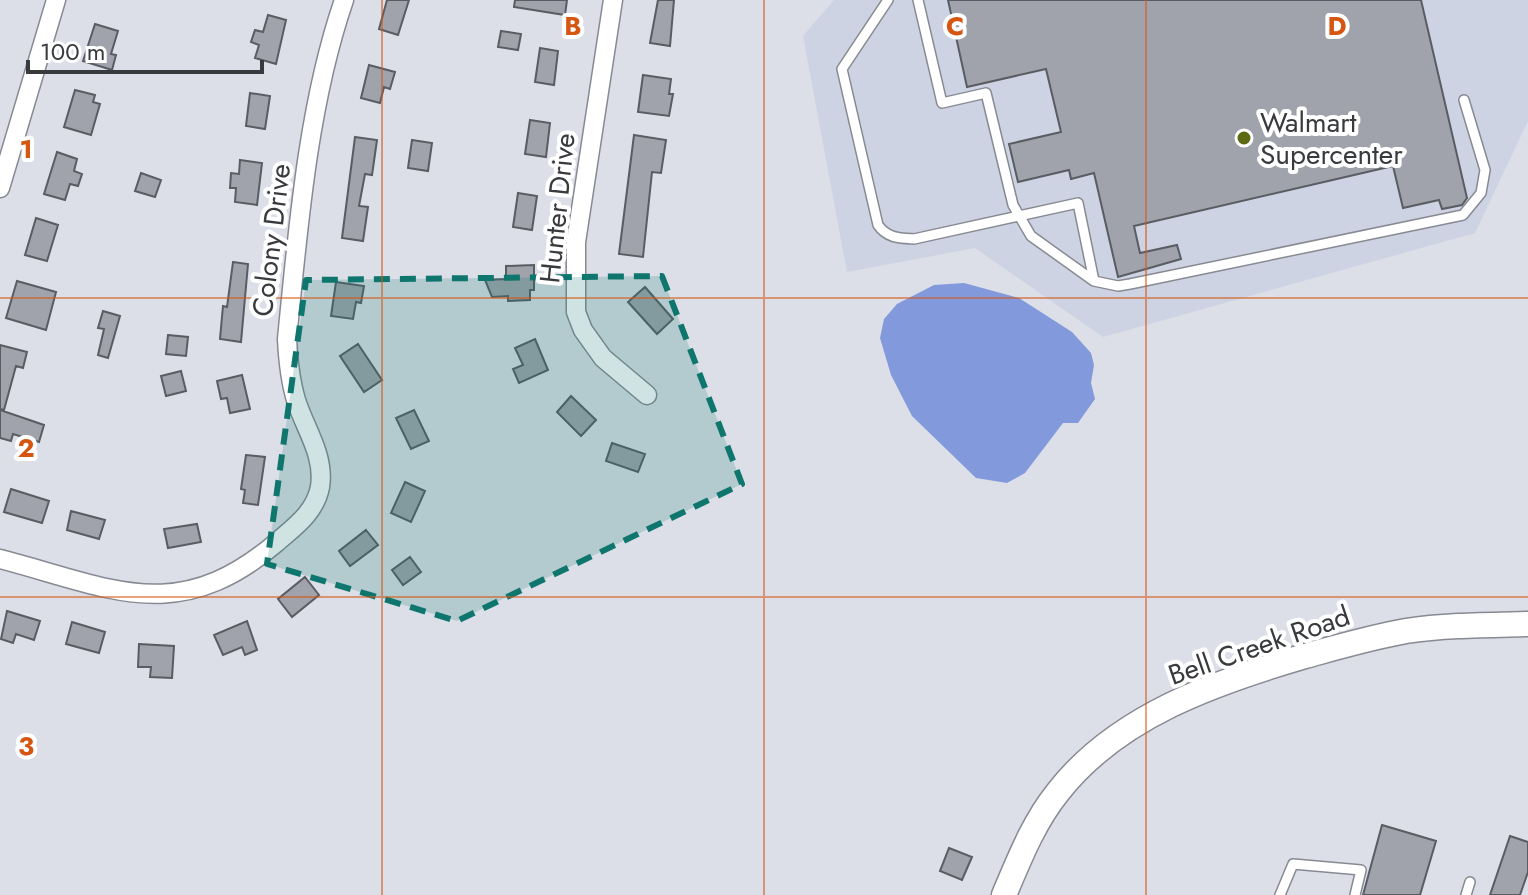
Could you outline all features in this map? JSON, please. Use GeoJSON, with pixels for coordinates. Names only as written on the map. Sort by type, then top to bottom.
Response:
{"type":"FeatureCollection","features":[{"type":"Feature","properties":{"kind":"street"},"geometry":{"type":"LineString","coordinates":[[0,188],[56,0]]}},
{"type":"Feature","properties":{"kind":"street","name":"Colony Drive"},"geometry":{"type":"LineString","coordinates":[[0,559],[141,595],[188,593],[220,581],[255,561],[310,512],[320,486],[320,469],[317,449],[295,397],[287,339],[313,127],[324,71],[344,0]]}},
{"type":"Feature","properties":{"kind":"street","name":"Hunter Drive"},"geometry":{"type":"LineString","coordinates":[[613,0],[576,242],[576,312],[593,346],[603,358],[647,395]]}},
{"type":"Feature","properties":{"kind":"street","name":"Bell Creek Road"},"geometry":{"type":"LineString","coordinates":[[1004,895],[1033,830],[1058,792],[1103,748],[1172,705],[1251,673],[1407,631],[1528,624]]}},
{"type":"Feature","properties":{"kind":"lane"},"geometry":{"type":"LineString","coordinates":[[888,0],[842,69],[878,225],[884,233],[914,239],[1078,203],[1094,281]]}},
{"type":"Feature","properties":{"kind":"lane"},"geometry":{"type":"LineString","coordinates":[[918,0],[942,103],[986,93],[1013,205],[1031,236],[1094,281],[1118,286],[1463,215],[1481,193],[1485,170],[1464,100]]}},
{"type":"Feature","properties":{"kind":"lane"},"geometry":{"type":"LineString","coordinates":[[1280,895],[1293,864],[1361,870],[1355,895]]}},
{"type":"Feature","properties":{"kind":"lane"},"geometry":{"type":"LineString","coordinates":[[1466,895],[1470,882]]}},
{"type":"Feature","properties":{"kind":"highlighted area"},"geometry":{"type":"Polygon","coordinates":[[[662,276],[742,484],[457,621],[267,564],[306,280],[662,276]]]}},
{"type":"Feature","properties":{"kind":"shaded area"},"geometry":{"type":"Polygon","coordinates":[[[834,0],[1528,0],[1528,121],[1475,233],[1103,337],[975,248],[847,272],[803,36],[834,0]]]}},
{"type":"Feature","properties":{"kind":"water"},"geometry":{"type":"Polygon","coordinates":[[[964,283],[1019,298],[1072,332],[1091,353],[1094,365],[1091,383],[1095,399],[1078,423],[1063,423],[1025,473],[1007,483],[976,478],[912,416],[891,375],[880,338],[884,319],[897,304],[934,285],[964,283]]]}},
{"type":"Feature","properties":{"kind":"building"},"geometry":{"type":"Polygon","coordinates":[[[387,0],[409,0],[398,35],[379,29],[387,0]]]}},
{"type":"Feature","properties":{"kind":"building"},"geometry":{"type":"Polygon","coordinates":[[[515,0],[567,0],[565,15],[514,7],[515,0]]]}},
{"type":"Feature","properties":{"kind":"building"},"geometry":{"type":"Polygon","coordinates":[[[658,0],[674,0],[670,46],[650,43],[658,0]]]}},
{"type":"Feature","properties":{"kind":"building","name":"Walmart Supercenter"},"geometry":{"type":"Polygon","coordinates":[[[948,0],[1421,0],[1467,198],[1462,205],[1442,209],[1439,200],[1403,208],[1393,166],[1134,226],[1140,253],[1177,245],[1181,259],[1118,277],[1094,173],[1071,179],[1069,170],[1018,182],[1009,144],[1061,132],[1046,69],[967,87],[948,0]]]}},
{"type":"Feature","properties":{"kind":"building"},"geometry":{"type":"Polygon","coordinates":[[[268,15],[286,20],[276,64],[255,58],[259,45],[251,42],[255,30],[263,32],[268,15]]]}},
{"type":"Feature","properties":{"kind":"building"},"geometry":{"type":"Polygon","coordinates":[[[95,24],[118,31],[111,54],[116,55],[112,70],[83,61],[95,24]]]}},
{"type":"Feature","properties":{"kind":"building"},"geometry":{"type":"Polygon","coordinates":[[[501,31],[521,34],[518,50],[498,47],[501,31]]]}},
{"type":"Feature","properties":{"kind":"building"},"geometry":{"type":"Polygon","coordinates":[[[540,48],[558,51],[554,85],[535,82],[540,48]]]}},
{"type":"Feature","properties":{"kind":"building"},"geometry":{"type":"Polygon","coordinates":[[[369,65],[395,72],[390,89],[384,87],[380,103],[361,98],[369,65]]]}},
{"type":"Feature","properties":{"kind":"building"},"geometry":{"type":"Polygon","coordinates":[[[643,75],[671,79],[669,94],[673,94],[669,116],[638,112],[643,75]]]}},
{"type":"Feature","properties":{"kind":"building"},"geometry":{"type":"Polygon","coordinates":[[[75,90],[95,95],[93,102],[100,104],[91,135],[64,127],[75,90]]]}},
{"type":"Feature","properties":{"kind":"building"},"geometry":{"type":"Polygon","coordinates":[[[250,93],[270,96],[265,129],[246,126],[250,93]]]}},
{"type":"Feature","properties":{"kind":"building"},"geometry":{"type":"Polygon","coordinates":[[[530,120],[550,123],[546,157],[525,154],[530,120]]]}},
{"type":"Feature","properties":{"kind":"building"},"geometry":{"type":"Polygon","coordinates":[[[634,135],[666,140],[661,173],[652,172],[643,257],[619,254],[634,135]]]}},
{"type":"Feature","properties":{"kind":"building"},"geometry":{"type":"Polygon","coordinates":[[[355,137],[377,140],[372,175],[365,174],[359,206],[368,207],[363,241],[342,238],[355,137]]]}},
{"type":"Feature","properties":{"kind":"building"},"geometry":{"type":"Polygon","coordinates":[[[412,140],[432,143],[428,171],[408,168],[412,140]]]}},
{"type":"Feature","properties":{"kind":"building"},"geometry":{"type":"Polygon","coordinates":[[[57,152],[77,159],[74,171],[82,174],[78,186],[70,184],[65,200],[44,194],[57,152]]]}},
{"type":"Feature","properties":{"kind":"building"},"geometry":{"type":"Polygon","coordinates":[[[240,160],[262,163],[257,205],[235,202],[236,188],[230,188],[231,173],[239,174],[240,160]]]}},
{"type":"Feature","properties":{"kind":"building"},"geometry":{"type":"Polygon","coordinates":[[[141,173],[161,180],[155,197],[135,191],[141,173]]]}},
{"type":"Feature","properties":{"kind":"building"},"geometry":{"type":"Polygon","coordinates":[[[518,193],[537,196],[532,230],[513,227],[518,193]]]}},
{"type":"Feature","properties":{"kind":"building"},"geometry":{"type":"Polygon","coordinates":[[[36,218],[58,225],[47,261],[25,255],[36,218]]]}},
{"type":"Feature","properties":{"kind":"building"},"geometry":{"type":"Polygon","coordinates":[[[233,262],[248,264],[241,342],[220,339],[223,306],[227,307],[233,262]]]}},
{"type":"Feature","properties":{"kind":"building"},"geometry":{"type":"Polygon","coordinates":[[[534,265],[534,290],[530,290],[530,300],[508,301],[508,296],[492,297],[485,280],[506,279],[506,266],[534,265]]]}},
{"type":"Feature","properties":{"kind":"building"},"geometry":{"type":"Polygon","coordinates":[[[17,281],[56,292],[46,330],[6,318],[17,281]]]}},
{"type":"Feature","properties":{"kind":"building"},"geometry":{"type":"Polygon","coordinates":[[[336,282],[364,286],[361,303],[356,302],[353,319],[331,316],[336,282]]]}},
{"type":"Feature","properties":{"kind":"building"},"geometry":{"type":"Polygon","coordinates":[[[645,287],[673,319],[657,334],[628,302],[645,287]]]}},
{"type":"Feature","properties":{"kind":"building"},"geometry":{"type":"Polygon","coordinates":[[[103,311],[120,316],[108,358],[98,355],[104,329],[98,328],[103,311]]]}},
{"type":"Feature","properties":{"kind":"building"},"geometry":{"type":"Polygon","coordinates":[[[168,335],[188,337],[186,356],[166,354],[168,335]]]}},
{"type":"Feature","properties":{"kind":"building"},"geometry":{"type":"Polygon","coordinates":[[[535,339],[548,370],[519,383],[513,369],[523,365],[515,348],[535,339]]]}},
{"type":"Feature","properties":{"kind":"building"},"geometry":{"type":"Polygon","coordinates":[[[358,344],[382,380],[364,392],[340,356],[358,344]]]}},
{"type":"Feature","properties":{"kind":"building"},"geometry":{"type":"Polygon","coordinates":[[[0,345],[27,352],[23,368],[16,366],[4,410],[0,409],[0,345]]]}},
{"type":"Feature","properties":{"kind":"building"},"geometry":{"type":"Polygon","coordinates":[[[181,371],[186,391],[166,396],[161,376],[181,371]]]}},
{"type":"Feature","properties":{"kind":"building"},"geometry":{"type":"Polygon","coordinates":[[[242,375],[250,409],[230,413],[227,398],[221,399],[217,381],[242,375]]]}},
{"type":"Feature","properties":{"kind":"building"},"geometry":{"type":"Polygon","coordinates":[[[571,396],[596,420],[581,436],[557,412],[571,396]]]}},
{"type":"Feature","properties":{"kind":"building"},"geometry":{"type":"Polygon","coordinates":[[[0,410],[44,425],[39,442],[13,434],[11,441],[0,438],[0,410]]]}},
{"type":"Feature","properties":{"kind":"building"},"geometry":{"type":"Polygon","coordinates":[[[414,410],[429,441],[411,449],[396,418],[414,410]]]}},
{"type":"Feature","properties":{"kind":"building"},"geometry":{"type":"Polygon","coordinates":[[[612,443],[645,454],[638,472],[606,461],[612,443]]]}},
{"type":"Feature","properties":{"kind":"building"},"geometry":{"type":"Polygon","coordinates":[[[246,455],[265,457],[258,505],[243,503],[245,490],[241,489],[246,455]]]}},
{"type":"Feature","properties":{"kind":"building"},"geometry":{"type":"Polygon","coordinates":[[[405,482],[425,491],[411,522],[391,513],[405,482]]]}},
{"type":"Feature","properties":{"kind":"building"},"geometry":{"type":"Polygon","coordinates":[[[11,489],[49,501],[42,523],[4,512],[11,489]]]}},
{"type":"Feature","properties":{"kind":"building"},"geometry":{"type":"Polygon","coordinates":[[[71,511],[105,520],[99,539],[67,530],[71,511]]]}},
{"type":"Feature","properties":{"kind":"building"},"geometry":{"type":"Polygon","coordinates":[[[197,524],[201,542],[168,548],[164,529],[197,524]]]}},
{"type":"Feature","properties":{"kind":"building"},"geometry":{"type":"Polygon","coordinates":[[[366,530],[378,545],[350,566],[339,551],[366,530]]]}},
{"type":"Feature","properties":{"kind":"building"},"geometry":{"type":"Polygon","coordinates":[[[410,557],[421,572],[403,585],[392,570],[410,557]]]}},
{"type":"Feature","properties":{"kind":"building"},"geometry":{"type":"Polygon","coordinates":[[[305,577],[319,595],[292,617],[278,599],[305,577]]]}},
{"type":"Feature","properties":{"kind":"building"},"geometry":{"type":"Polygon","coordinates":[[[7,611],[40,621],[34,640],[16,634],[13,643],[1,639],[7,611]]]}},
{"type":"Feature","properties":{"kind":"building"},"geometry":{"type":"Polygon","coordinates":[[[247,621],[257,650],[245,655],[242,647],[223,655],[214,635],[247,621]]]}},
{"type":"Feature","properties":{"kind":"building"},"geometry":{"type":"Polygon","coordinates":[[[72,622],[105,632],[99,653],[66,644],[72,622]]]}},
{"type":"Feature","properties":{"kind":"building"},"geometry":{"type":"Polygon","coordinates":[[[139,644],[174,646],[172,678],[150,677],[151,667],[138,667],[139,644]]]}},
{"type":"Feature","properties":{"kind":"building"},"geometry":{"type":"Polygon","coordinates":[[[1382,825],[1436,841],[1420,895],[1363,895],[1382,825]]]}},
{"type":"Feature","properties":{"kind":"building"},"geometry":{"type":"Polygon","coordinates":[[[1510,836],[1528,842],[1528,872],[1520,895],[1490,895],[1510,836]]]}},
{"type":"Feature","properties":{"kind":"building"},"geometry":{"type":"Polygon","coordinates":[[[949,848],[972,857],[962,880],[940,871],[949,848]]]}},
{"type":"Feature","properties":{"kind":"place","name":"Walmart Supercenter"},"geometry":{"type":"Point","coordinates":[1244,138]}}]}
